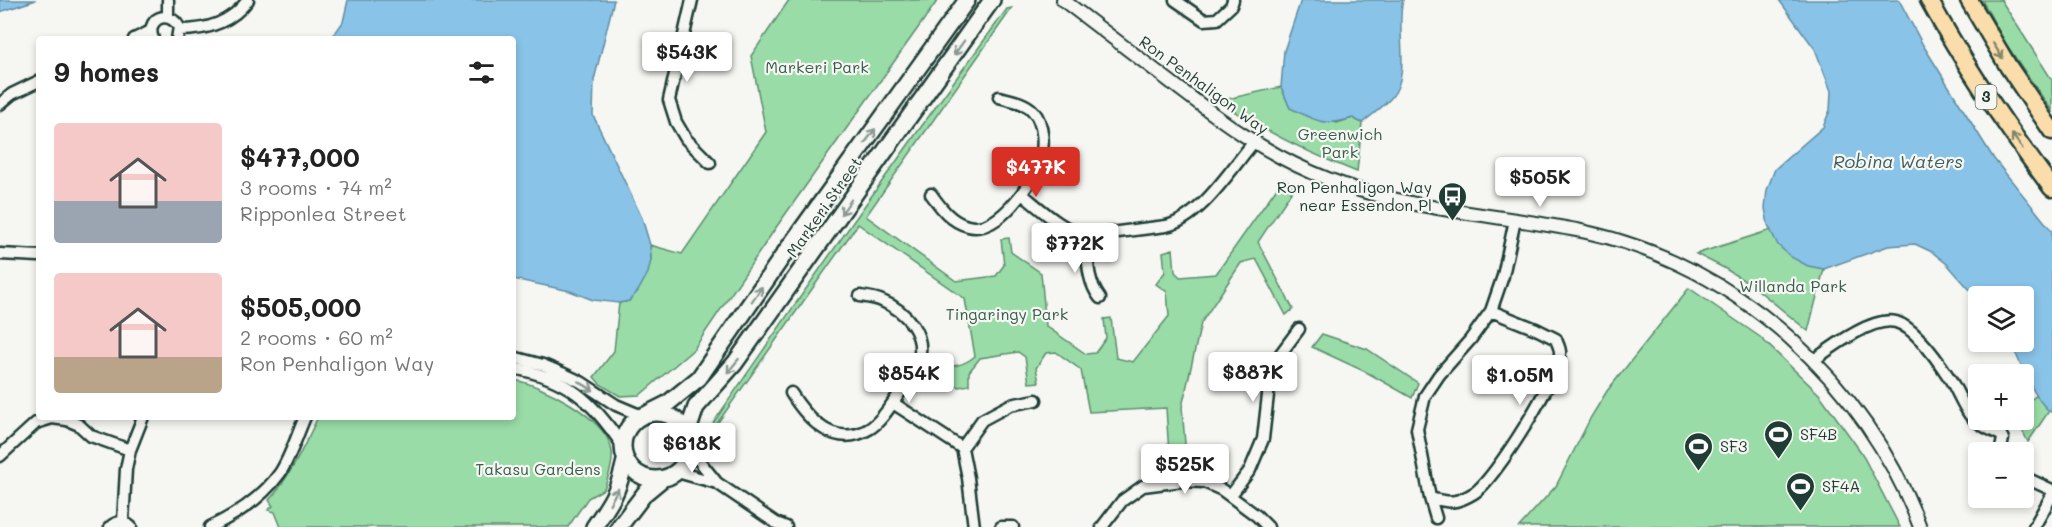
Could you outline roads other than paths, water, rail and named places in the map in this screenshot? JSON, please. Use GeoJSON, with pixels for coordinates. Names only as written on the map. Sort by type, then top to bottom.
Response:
{"type":"FeatureCollection","features":[{"type":"Feature","properties":{"kind":"main road","name":"Markeri Street"},"geometry":{"type":"LineString","coordinates":[[645,415],[667,404],[699,378],[967,0]]}},
{"type":"Feature","properties":{"kind":"main road","name":"Markeri Street"},"geometry":{"type":"LineString","coordinates":[[688,441],[696,407],[735,363],[992,0]]}},
{"type":"Feature","properties":{"kind":"main road","name":"3"},"geometry":{"type":"LineString","coordinates":[[1929,0],[1989,101],[2052,188]]}},
{"type":"Feature","properties":{"kind":"main road","name":"3"},"geometry":{"type":"LineString","coordinates":[[1969,0],[2008,66],[2052,131]]}},
{"type":"Feature","properties":{"kind":"main road"},"geometry":{"type":"LineString","coordinates":[[619,527],[645,493],[662,479],[677,472],[686,462],[688,441],[676,419],[668,415],[645,415],[628,428],[622,445],[626,461],[632,470],[641,476],[662,479]]}},
{"type":"Feature","properties":{"kind":"main road"},"geometry":{"type":"LineString","coordinates":[[594,527],[614,499],[626,461]]}},
{"type":"Feature","properties":{"kind":"street"},"geometry":{"type":"LineString","coordinates":[[168,0],[168,17]]}},
{"type":"Feature","properties":{"kind":"street"},"geometry":{"type":"LineString","coordinates":[[152,35],[156,20],[168,17],[177,23],[178,35],[213,27],[239,11],[248,0]]}},
{"type":"Feature","properties":{"kind":"street"},"geometry":{"type":"LineString","coordinates":[[692,0],[669,100],[676,122],[686,139],[710,164]]}},
{"type":"Feature","properties":{"kind":"street","name":"Ron Penhaligon Way"},"geometry":{"type":"LineString","coordinates":[[1063,0],[1211,114],[1253,143],[1329,180],[1406,201],[1590,233],[1681,266],[1745,303],[1772,322],[1814,360],[1850,400],[1883,449],[1901,482],[1920,527]]}},
{"type":"Feature","properties":{"kind":"street"},"geometry":{"type":"LineString","coordinates":[[1175,0],[1204,20],[1218,19],[1231,6],[1233,0]]}},
{"type":"Feature","properties":{"kind":"street"},"geometry":{"type":"LineString","coordinates":[[0,104],[12,94],[36,82]]}},
{"type":"Feature","properties":{"kind":"street"},"geometry":{"type":"LineString","coordinates":[[931,194],[944,212],[958,223],[970,227],[992,223],[1022,194],[1039,164],[1042,137],[1039,122],[1027,106],[999,97]]}},
{"type":"Feature","properties":{"kind":"street"},"geometry":{"type":"LineString","coordinates":[[1022,194],[1058,223],[1086,236],[1166,226],[1187,219],[1196,212],[1253,143]]}},
{"type":"Feature","properties":{"kind":"street"},"geometry":{"type":"LineString","coordinates":[[1436,518],[1417,429],[1425,396],[1439,375],[1470,340],[1491,311],[1503,276],[1515,219]]}},
{"type":"Feature","properties":{"kind":"street"},"geometry":{"type":"LineString","coordinates":[[1086,236],[1089,275],[1094,290],[1100,298]]}},
{"type":"Feature","properties":{"kind":"street"},"geometry":{"type":"LineString","coordinates":[[0,254],[36,256]]}},
{"type":"Feature","properties":{"kind":"street"},"geometry":{"type":"LineString","coordinates":[[791,393],[804,414],[836,435],[858,434],[870,429],[893,403],[918,364],[921,351],[919,337],[913,324],[899,312],[883,301],[860,296]]}},
{"type":"Feature","properties":{"kind":"street"},"geometry":{"type":"LineString","coordinates":[[1430,498],[1448,503],[1475,492],[1485,484],[1515,443],[1556,369],[1561,351],[1556,339],[1491,311]]}},
{"type":"Feature","properties":{"kind":"street"},"geometry":{"type":"LineString","coordinates":[[1814,360],[1840,340],[1885,322],[1896,322],[1909,329],[1922,341],[1950,378],[1970,416],[1980,425],[2001,435],[2003,442]]}},
{"type":"Feature","properties":{"kind":"street"},"geometry":{"type":"LineString","coordinates":[[1231,495],[1250,470],[1263,439],[1270,377],[1276,360],[1299,329]]}},
{"type":"Feature","properties":{"kind":"street"},"geometry":{"type":"LineString","coordinates":[[516,358],[562,373],[581,382],[616,405],[645,415]]}},
{"type":"Feature","properties":{"kind":"street"},"geometry":{"type":"LineString","coordinates":[[516,369],[554,380],[568,387],[592,405],[622,445]]}},
{"type":"Feature","properties":{"kind":"street"},"geometry":{"type":"LineString","coordinates":[[962,448],[982,420],[1010,405],[1036,400]]}},
{"type":"Feature","properties":{"kind":"street"},"geometry":{"type":"LineString","coordinates":[[893,403],[962,448],[974,527]]}},
{"type":"Feature","properties":{"kind":"street"},"geometry":{"type":"LineString","coordinates":[[0,456],[36,423],[46,420]]}},
{"type":"Feature","properties":{"kind":"street"},"geometry":{"type":"LineString","coordinates":[[67,420],[79,425],[92,436],[130,450]]}},
{"type":"Feature","properties":{"kind":"street"},"geometry":{"type":"LineString","coordinates":[[110,527],[115,523],[127,525],[126,470],[130,450],[142,420]]}},
{"type":"Feature","properties":{"kind":"street"},"geometry":{"type":"LineString","coordinates":[[210,527],[238,514],[263,493],[280,472],[304,420]]}},
{"type":"Feature","properties":{"kind":"street"},"geometry":{"type":"LineString","coordinates":[[688,441],[717,483]]}},
{"type":"Feature","properties":{"kind":"street"},"geometry":{"type":"LineString","coordinates":[[677,472],[717,483],[776,523],[786,527]]}},
{"type":"Feature","properties":{"kind":"street"},"geometry":{"type":"LineString","coordinates":[[1102,527],[1122,501],[1143,486],[1182,481],[1204,482],[1231,495],[1268,527]]}},
{"type":"Feature","properties":{"kind":"street"},"geometry":{"type":"LineString","coordinates":[[2034,482],[2052,490]]}},
{"type":"Feature","properties":{"kind":"street"},"geometry":{"type":"LineString","coordinates":[[2034,527],[2052,495]]}},
{"type":"Feature","properties":{"kind":"street"},"geometry":{"type":"LineString","coordinates":[[1001,527],[1013,527]]}},
{"type":"Feature","properties":{"kind":"water"},"geometry":{"type":"Polygon","coordinates":[[[0,0],[36,0],[0,12],[0,0]]]}},
{"type":"Feature","properties":{"kind":"water"},"geometry":{"type":"Polygon","coordinates":[[[348,0],[614,0],[594,80],[593,115],[642,218],[650,245],[651,260],[648,273],[638,291],[629,301],[619,303],[593,300],[570,291],[516,280],[516,36],[333,36],[343,22],[348,0]]]}},
{"type":"Feature","properties":{"kind":"water"},"geometry":{"type":"Polygon","coordinates":[[[1301,0],[1403,0],[1401,77],[1391,98],[1362,123],[1353,118],[1334,122],[1320,121],[1290,108],[1281,87],[1284,51],[1301,0]]]}},
{"type":"Feature","properties":{"kind":"water","name":"Robina Waters"},"geometry":{"type":"Polygon","coordinates":[[[1779,0],[1899,0],[1923,45],[1994,159],[2052,231],[2052,413],[2034,392],[2034,364],[2021,364],[2015,352],[2034,352],[2034,286],[1968,288],[1947,264],[1932,252],[1915,244],[1888,246],[1824,269],[1808,266],[1791,257],[1778,245],[1768,225],[1765,208],[1767,190],[1775,169],[1823,127],[1830,110],[1831,91],[1815,49],[1779,0]]]}},
{"type":"Feature","properties":{"kind":"place","name":"Ron Penhaligon Way near Essendon Pl"},"geometry":{"type":"Point","coordinates":[1453,222]}},
{"type":"Feature","properties":{"kind":"place","name":"SF4B"},"geometry":{"type":"Point","coordinates":[1779,460]}},
{"type":"Feature","properties":{"kind":"place","name":"SF3"},"geometry":{"type":"Point","coordinates":[1699,472]}},
{"type":"Feature","properties":{"kind":"place","name":"SF4A"},"geometry":{"type":"Point","coordinates":[1801,512]}},
{"type":"Feature","properties":{"kind":"park label","name":"Markeri Park"},"geometry":{"type":"Point","coordinates":[817,67]}},
{"type":"Feature","properties":{"kind":"park label","name":"Greenwich Park"},"geometry":{"type":"Point","coordinates":[1340,143]}},
{"type":"Feature","properties":{"kind":"park label","name":"Willanda Park"},"geometry":{"type":"Point","coordinates":[1793,286]}},
{"type":"Feature","properties":{"kind":"park label","name":"Tingaringy Park"},"geometry":{"type":"Point","coordinates":[1007,314]}},
{"type":"Feature","properties":{"kind":"park label","name":"Takasu Gardens"},"geometry":{"type":"Point","coordinates":[538,469]}}]}
